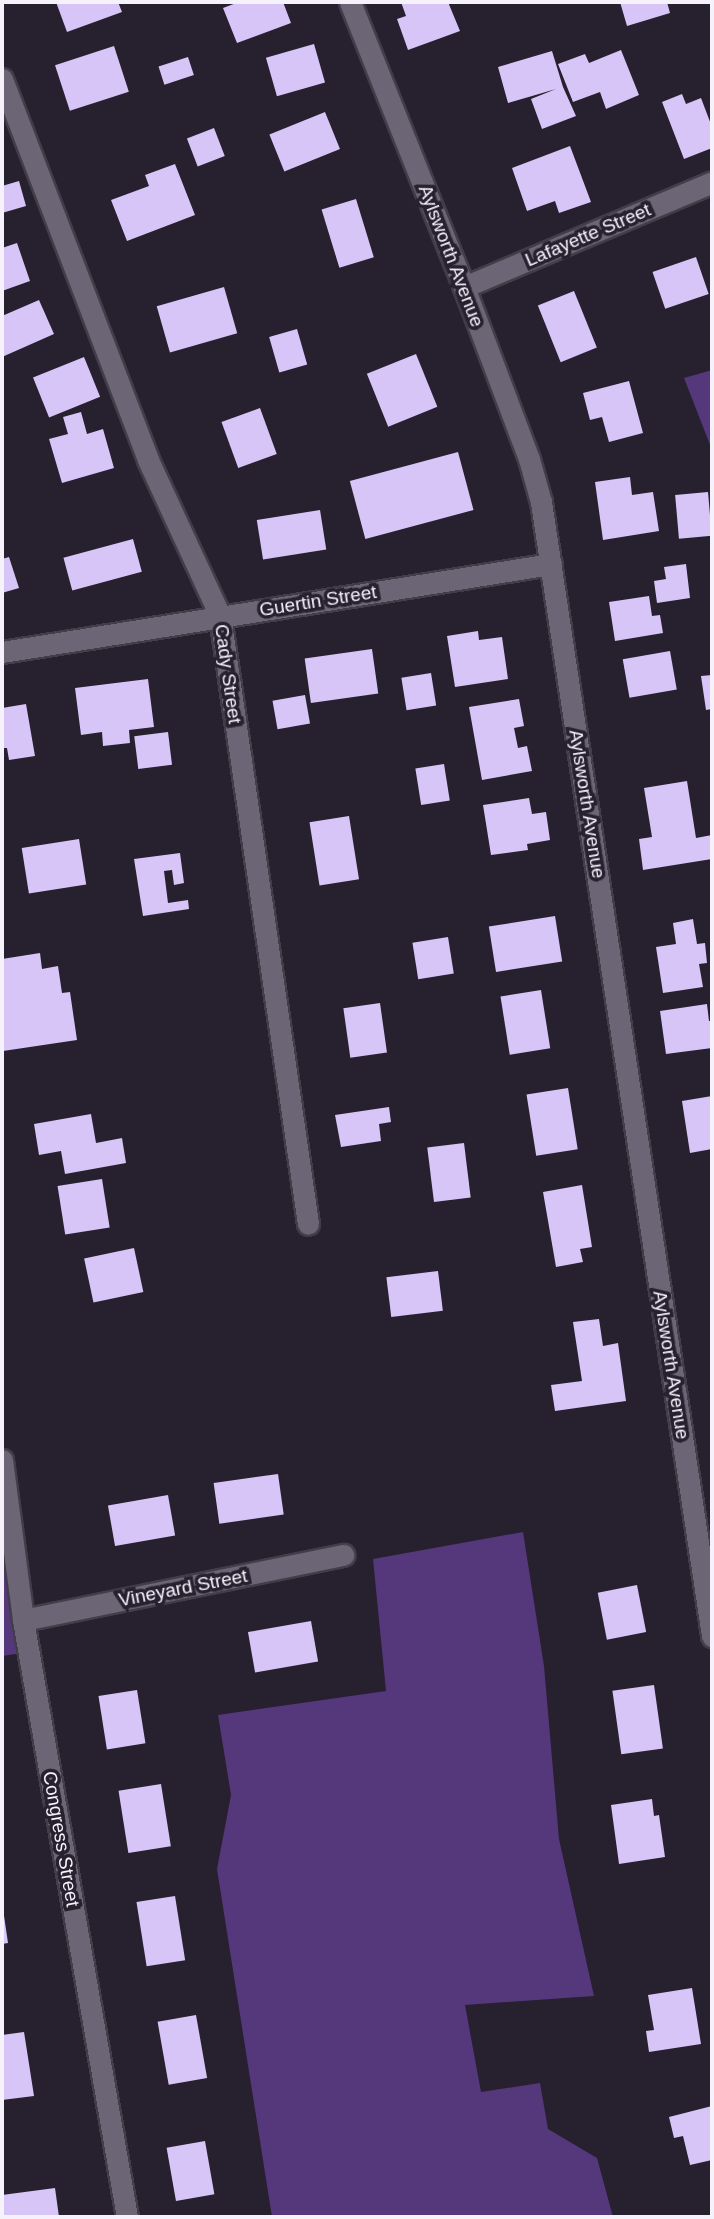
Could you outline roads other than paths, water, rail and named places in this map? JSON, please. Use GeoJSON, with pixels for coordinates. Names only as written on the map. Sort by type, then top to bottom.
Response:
{"type":"FeatureCollection","features":[{"type":"Feature","properties":{"kind":"street","name":"Aylsworth Avenue"},"geometry":{"type":"LineString","coordinates":[[349,2],[464,287],[536,481],[551,564],[712,1636]]}},
{"type":"Feature","properties":{"kind":"street","name":"Cady Street"},"geometry":{"type":"LineString","coordinates":[[2,79],[148,460],[220,616],[308,1224]]}},
{"type":"Feature","properties":{"kind":"street","name":"Lafayette Street"},"geometry":{"type":"LineString","coordinates":[[464,287],[712,182]]}},
{"type":"Feature","properties":{"kind":"street","name":"Guertin Street"},"geometry":{"type":"LineString","coordinates":[[2,652],[551,564]]}},
{"type":"Feature","properties":{"kind":"street","name":"Congress Street"},"geometry":{"type":"LineString","coordinates":[[2,1460],[23,1620],[127,2217]]}},
{"type":"Feature","properties":{"kind":"street","name":"Vineyard Street"},"geometry":{"type":"LineString","coordinates":[[23,1620],[343,1555]]}}]}
